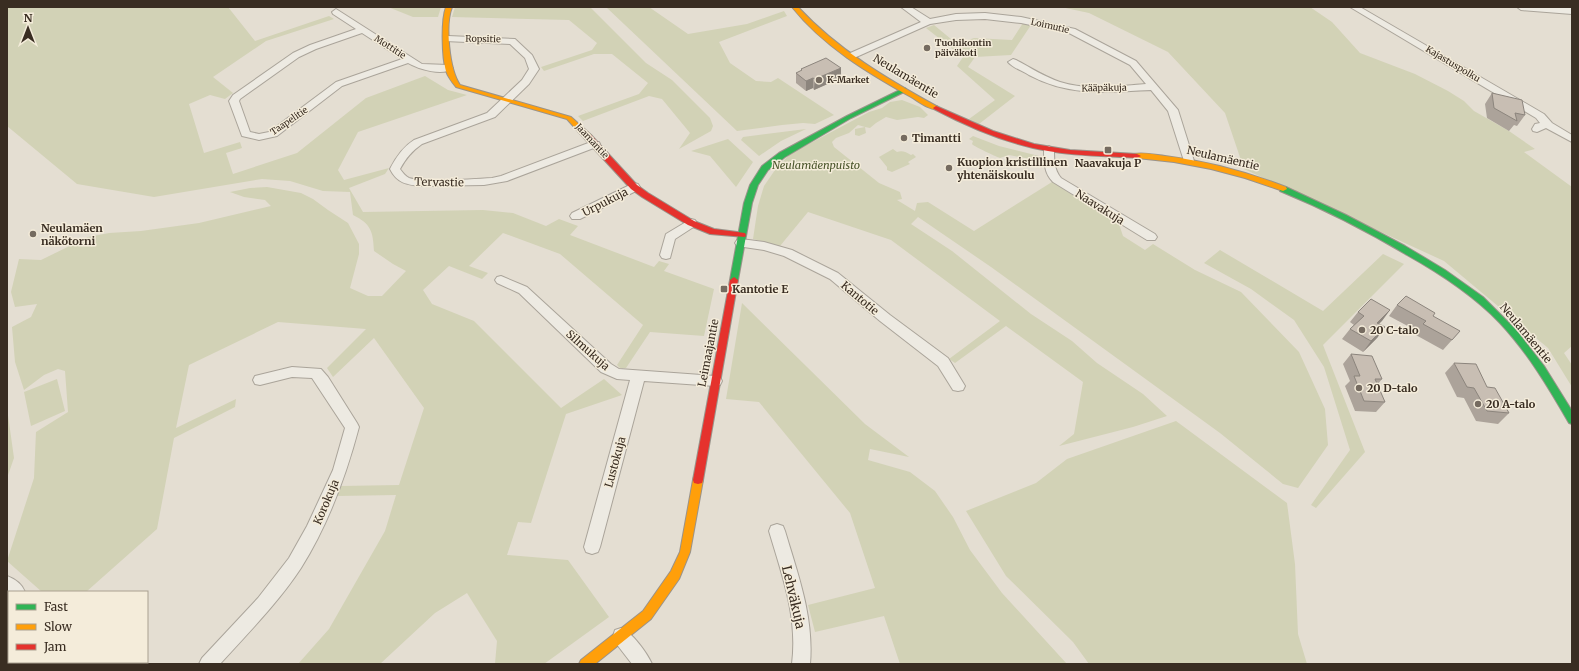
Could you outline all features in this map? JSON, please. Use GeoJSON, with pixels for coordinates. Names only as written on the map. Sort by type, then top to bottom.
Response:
{"type":"FeatureCollection","features":[{"type":"Feature","properties":{"kind":"street","name":"Jaamantie"},"geometry":{"type":"LineString","coordinates":[[449,7],[447,12],[448,68],[453,81],[458,86],[569,118],[634,187],[691,223],[713,232],[742,239]]}},
{"type":"Feature","properties":{"kind":"street","name":"Neulamäentie"},"geometry":{"type":"LineString","coordinates":[[795,7],[807,23],[821,36],[904,90],[945,114],[973,128],[1010,140],[1049,149],[1189,161],[1257,178],[1327,208],[1441,270],[1491,309],[1510,328],[1547,377],[1572,420]]}},
{"type":"Feature","properties":{"kind":"street"},"geometry":{"type":"LineString","coordinates":[[905,7],[928,22]]}},
{"type":"Feature","properties":{"kind":"street","name":"Kajastuspolku"},"geometry":{"type":"LineString","coordinates":[[1354,7],[1540,116],[1548,125],[1572,139]]}},
{"type":"Feature","properties":{"kind":"street"},"geometry":{"type":"LineString","coordinates":[[1521,7],[1572,12]]}},
{"type":"Feature","properties":{"kind":"street","name":"Mottitie"},"geometry":{"type":"LineString","coordinates":[[336,12],[419,66],[425,68],[448,68]]}},
{"type":"Feature","properties":{"kind":"street","name":"Loimutie"},"geometry":{"type":"LineString","coordinates":[[851,56],[928,22],[956,17],[985,16],[1021,20],[1072,31],[1133,63],[1174,110],[1189,161]]}},
{"type":"Feature","properties":{"kind":"street","name":"Taapelitie"},"geometry":{"type":"LineString","coordinates":[[363,30],[313,47],[296,55],[236,97],[234,101],[246,134],[257,138],[273,134],[339,84],[409,60]]}},
{"type":"Feature","properties":{"kind":"street","name":"Ropsitie"},"geometry":{"type":"LineString","coordinates":[[448,39],[501,39],[516,43],[532,62],[534,69],[526,82],[506,100]]}},
{"type":"Feature","properties":{"kind":"street","name":"Kääpäkuja"},"geometry":{"type":"LineString","coordinates":[[1013,62],[1048,81],[1072,88],[1091,90],[1153,87]]}},
{"type":"Feature","properties":{"kind":"street","name":"Leimaajantie"},"geometry":{"type":"LineString","coordinates":[[585,664],[647,615],[660,599],[675,575],[685,552],[715,381],[750,197],[754,185],[764,168],[782,155],[849,117],[904,90]]}},
{"type":"Feature","properties":{"kind":"street","name":"Tervastie"},"geometry":{"type":"LineString","coordinates":[[506,100],[491,115],[418,142],[410,147],[404,152],[395,169],[399,176],[406,181],[419,182],[492,181],[503,179],[595,144]]}},
{"type":"Feature","properties":{"kind":"street"},"geometry":{"type":"LineString","coordinates":[[1536,129],[1539,126],[1548,125]]}},
{"type":"Feature","properties":{"kind":"street","name":"Naavakuja"},"geometry":{"type":"LineString","coordinates":[[1049,149],[1049,166],[1053,176],[1057,180],[1110,214],[1151,237]]}},
{"type":"Feature","properties":{"kind":"street","name":"Urpukuja"},"geometry":{"type":"LineString","coordinates":[[576,216],[634,187]]}},
{"type":"Feature","properties":{"kind":"street"},"geometry":{"type":"LineString","coordinates":[[666,256],[670,237],[691,223]]}},
{"type":"Feature","properties":{"kind":"street","name":"Kantotie"},"geometry":{"type":"LineString","coordinates":[[742,239],[788,253],[834,276],[885,318],[943,362],[958,386]]}},
{"type":"Feature","properties":{"kind":"street","name":"Silmukuja"},"geometry":{"type":"LineString","coordinates":[[501,280],[523,290],[606,368],[617,374],[638,377],[715,381]]}},
{"type":"Feature","properties":{"kind":"street","name":"Korokuja"},"geometry":{"type":"LineString","coordinates":[[208,664],[264,604],[295,563],[314,531],[340,470],[352,426],[323,381],[316,373],[292,372],[260,380]]}},
{"type":"Feature","properties":{"kind":"street","name":"Lustokuja"},"geometry":{"type":"LineString","coordinates":[[592,547],[638,377]]}},
{"type":"Feature","properties":{"kind":"street","name":"Lehväkuja"},"geometry":{"type":"LineString","coordinates":[[777,531],[800,613],[804,650],[801,664]]}},
{"type":"Feature","properties":{"kind":"street"},"geometry":{"type":"LineString","coordinates":[[7,584],[16,591]]}},
{"type":"Feature","properties":{"kind":"street"},"geometry":{"type":"LineString","coordinates":[[621,636],[642,664]]}},
{"type":"Feature","properties":{"kind":"green space"},"geometry":{"type":"Polygon","coordinates":[[[7,7],[228,7],[255,41],[329,16],[334,19],[266,41],[213,77],[233,93],[225,99],[210,95],[189,104],[204,153],[240,142],[242,148],[226,153],[233,174],[297,153],[366,98],[425,76],[448,90],[467,95],[358,132],[338,170],[344,180],[389,168],[385,174],[349,188],[363,212],[483,210],[513,213],[546,226],[559,219],[578,226],[570,235],[654,267],[659,261],[669,264],[664,271],[714,289],[704,336],[650,332],[626,368],[620,368],[617,365],[643,325],[560,254],[503,233],[469,266],[488,273],[482,279],[449,266],[423,290],[432,304],[474,321],[561,408],[604,379],[622,395],[566,414],[531,523],[518,522],[507,555],[568,560],[609,617],[544,664],[495,664],[497,641],[467,593],[435,613],[380,664],[298,664],[329,629],[385,531],[396,495],[337,496],[341,486],[399,485],[424,408],[374,338],[333,377],[327,368],[366,329],[278,322],[189,365],[176,428],[236,399],[235,407],[174,438],[157,529],[87,591],[41,591],[7,561],[34,478],[36,432],[68,412],[65,371],[58,369],[44,375],[24,390],[15,362],[12,327],[31,317],[37,304],[15,307],[11,292],[19,259],[41,260],[88,237],[109,233],[141,231],[199,223],[271,206],[265,200],[244,197],[230,192],[250,188],[267,187],[301,193],[313,199],[348,223],[359,244],[359,254],[350,288],[368,296],[382,296],[406,271],[374,251],[373,238],[370,229],[364,222],[353,215],[350,192],[323,191],[290,181],[262,179],[154,197],[77,184],[7,126],[7,7]]]}},
{"type":"Feature","properties":{"kind":"green space"},"geometry":{"type":"Polygon","coordinates":[[[388,7],[441,7],[438,17],[413,17],[388,7]]]}},
{"type":"Feature","properties":{"kind":"green space"},"geometry":{"type":"Polygon","coordinates":[[[455,7],[590,7],[646,63],[672,80],[710,118],[713,126],[711,131],[679,149],[690,133],[662,99],[649,96],[583,121],[578,116],[639,94],[648,83],[612,54],[594,54],[544,71],[541,67],[592,50],[597,43],[569,20],[452,17],[455,7]]]}},
{"type":"Feature","properties":{"kind":"green space"},"geometry":{"type":"Polygon","coordinates":[[[606,7],[649,7],[688,34],[747,24],[784,11],[787,16],[719,42],[730,63],[756,81],[771,82],[778,78],[834,115],[815,124],[803,123],[737,131],[606,7]]]}},
{"type":"Feature","properties":{"kind":"green space"},"geometry":{"type":"Polygon","coordinates":[[[1061,7],[1310,7],[1332,22],[1360,53],[1415,74],[1448,91],[1464,101],[1474,111],[1509,131],[1535,149],[1524,152],[1572,187],[1572,346],[1564,353],[1572,365],[1572,387],[1548,348],[1444,261],[1244,169],[1225,113],[1168,52],[1089,13],[1061,7]]]}},
{"type":"Feature","properties":{"kind":"green space"},"geometry":{"type":"Polygon","coordinates":[[[1023,23],[1031,25],[1011,55],[975,57],[968,67],[1015,96],[979,124],[969,119],[995,100],[957,66],[963,57],[926,28],[934,25],[957,44],[974,38],[1012,40],[1023,23]]]}},
{"type":"Feature","properties":{"kind":"green space","name":"Neulamäenpuisto"},"geometry":{"type":"Polygon","coordinates":[[[902,100],[920,107],[928,115],[924,118],[918,117],[897,120],[886,117],[870,128],[858,125],[849,133],[836,138],[832,142],[834,147],[879,183],[900,192],[902,199],[897,200],[915,211],[917,203],[928,202],[974,231],[1052,182],[1119,224],[1123,236],[1145,250],[1153,244],[1195,270],[1241,292],[1299,352],[1325,409],[1328,445],[1298,488],[1283,484],[1220,433],[991,267],[918,217],[911,224],[952,251],[1031,314],[1072,341],[1097,363],[1143,394],[1167,416],[1133,427],[1059,446],[1074,434],[1083,382],[1006,326],[955,363],[949,359],[1000,321],[891,240],[808,212],[780,246],[753,239],[758,206],[764,186],[775,170],[790,154],[869,112],[882,108],[890,102],[902,100]]]}},
{"type":"Feature","properties":{"kind":"green space"},"geometry":{"type":"Polygon","coordinates":[[[865,127],[866,133],[859,136],[855,135],[855,129],[865,127]]]}},
{"type":"Feature","properties":{"kind":"green space"},"geometry":{"type":"Polygon","coordinates":[[[806,129],[781,141],[759,156],[741,140],[743,137],[806,129]]]}},
{"type":"Feature","properties":{"kind":"green space"},"geometry":{"type":"Polygon","coordinates":[[[973,136],[999,146],[1043,157],[1044,159],[1040,161],[1009,155],[1000,158],[972,144],[973,141],[969,139],[973,136]]]}},
{"type":"Feature","properties":{"kind":"green space"},"geometry":{"type":"Polygon","coordinates":[[[728,139],[753,162],[736,187],[710,156],[691,151],[728,139]]]}},
{"type":"Feature","properties":{"kind":"green space"},"geometry":{"type":"Polygon","coordinates":[[[893,149],[897,152],[902,151],[911,155],[913,154],[916,157],[908,162],[910,164],[892,172],[887,170],[887,167],[879,157],[893,149]]]}},
{"type":"Feature","properties":{"kind":"green space"},"geometry":{"type":"Polygon","coordinates":[[[1220,250],[1323,311],[1383,254],[1404,264],[1323,345],[1365,452],[1316,508],[1311,505],[1350,450],[1324,367],[1294,320],[1251,289],[1204,263],[1220,250]]]}},
{"type":"Feature","properties":{"kind":"green space"},"geometry":{"type":"Polygon","coordinates":[[[742,303],[865,424],[909,457],[870,449],[868,460],[910,472],[935,491],[953,517],[970,550],[1002,593],[1067,664],[900,664],[884,616],[815,632],[808,605],[875,588],[850,513],[759,402],[726,399],[742,303]]]}},
{"type":"Feature","properties":{"kind":"green space"},"geometry":{"type":"Polygon","coordinates":[[[57,379],[65,411],[31,426],[24,392],[57,379]]]}},
{"type":"Feature","properties":{"kind":"green space"},"geometry":{"type":"Polygon","coordinates":[[[7,408],[14,458],[7,478],[7,408]]]}},
{"type":"Feature","properties":{"kind":"green space"},"geometry":{"type":"Polygon","coordinates":[[[1176,421],[1287,503],[1295,564],[1298,634],[1307,664],[1089,664],[1073,642],[1006,576],[966,511],[1036,483],[1067,459],[1176,421]]]}},
{"type":"Feature","properties":{"kind":"building"},"geometry":{"type":"Polygon","coordinates":[[[826,58],[841,68],[815,79],[813,78],[806,81],[796,73],[802,70],[801,69],[826,58]]]}},
{"type":"Feature","properties":{"kind":"building"},"geometry":{"type":"Polygon","coordinates":[[[1492,93],[1522,100],[1525,115],[1515,113],[1517,121],[1494,108],[1492,93]]]}},
{"type":"Feature","properties":{"kind":"building"},"geometry":{"type":"Polygon","coordinates":[[[1406,296],[1435,313],[1433,316],[1460,331],[1452,340],[1423,324],[1426,321],[1397,305],[1406,296]]]}},
{"type":"Feature","properties":{"kind":"building"},"geometry":{"type":"Polygon","coordinates":[[[1371,299],[1390,310],[1377,323],[1385,327],[1371,341],[1350,329],[1364,316],[1358,312],[1371,299]]]}},
{"type":"Feature","properties":{"kind":"building"},"geometry":{"type":"Polygon","coordinates":[[[1351,354],[1372,356],[1382,379],[1375,379],[1385,402],[1364,401],[1354,376],[1360,376],[1351,354]]]}},
{"type":"Feature","properties":{"kind":"building"},"geometry":{"type":"Polygon","coordinates":[[[1454,363],[1476,364],[1487,387],[1495,388],[1509,413],[1487,411],[1474,388],[1467,387],[1454,363]]]}},
{"type":"Feature","properties":{"kind":"traffic: fast"},"geometry":{"type":"LineString","coordinates":[[734,280],[748,203],[754,185],[765,168],[782,155],[849,117],[904,90]]}},
{"type":"Feature","properties":{"kind":"traffic: fast"},"geometry":{"type":"LineString","coordinates":[[1283,189],[1313,202],[1402,248],[1442,272],[1480,299],[1503,321],[1523,344],[1549,381],[1572,420]]}},
{"type":"Feature","properties":{"kind":"traffic: slow"},"geometry":{"type":"LineString","coordinates":[[449,7],[447,12],[446,30],[447,61],[453,79],[458,86],[569,118],[588,137]]}},
{"type":"Feature","properties":{"kind":"traffic: slow"},"geometry":{"type":"LineString","coordinates":[[795,7],[826,38],[861,64],[879,76],[936,108]]}},
{"type":"Feature","properties":{"kind":"traffic: slow"},"geometry":{"type":"LineString","coordinates":[[1137,156],[1211,166],[1247,176],[1283,189]]}},
{"type":"Feature","properties":{"kind":"traffic: slow"},"geometry":{"type":"LineString","coordinates":[[585,664],[647,615],[675,575],[685,552],[698,480]]}},
{"type":"Feature","properties":{"kind":"traffic: jam"},"geometry":{"type":"LineString","coordinates":[[936,108],[990,133],[1033,146],[1070,152],[1137,156]]}},
{"type":"Feature","properties":{"kind":"traffic: jam"},"geometry":{"type":"LineString","coordinates":[[588,137],[634,187],[645,195],[691,223],[713,232],[742,235]]}},
{"type":"Feature","properties":{"kind":"traffic: jam"},"geometry":{"type":"LineString","coordinates":[[698,480],[734,280]]}},
{"type":"Feature","properties":{"kind":"place","name":"Tuohikontin päiväkoti"},"geometry":{"type":"Point","coordinates":[927,48]}},
{"type":"Feature","properties":{"kind":"place","name":"K-Market"},"geometry":{"type":"Point","coordinates":[819,80]}},
{"type":"Feature","properties":{"kind":"place","name":"Timantti"},"geometry":{"type":"Point","coordinates":[904,138]}},
{"type":"Feature","properties":{"kind":"place","name":"Naavakuja P"},"geometry":{"type":"Point","coordinates":[1108,150]}},
{"type":"Feature","properties":{"kind":"place","name":"Kuopion kristillinen yhtenäiskoulu"},"geometry":{"type":"Point","coordinates":[949,168]}},
{"type":"Feature","properties":{"kind":"place","name":"Neulamäen näkötorni"},"geometry":{"type":"Point","coordinates":[33,234]}},
{"type":"Feature","properties":{"kind":"place","name":"Kantotie E"},"geometry":{"type":"Point","coordinates":[724,289]}},
{"type":"Feature","properties":{"kind":"place","name":"20 C-talo"},"geometry":{"type":"Point","coordinates":[1362,330]}},
{"type":"Feature","properties":{"kind":"place","name":"20 D-talo"},"geometry":{"type":"Point","coordinates":[1359,388]}},
{"type":"Feature","properties":{"kind":"place","name":"20 A-talo"},"geometry":{"type":"Point","coordinates":[1478,404]}}]}
